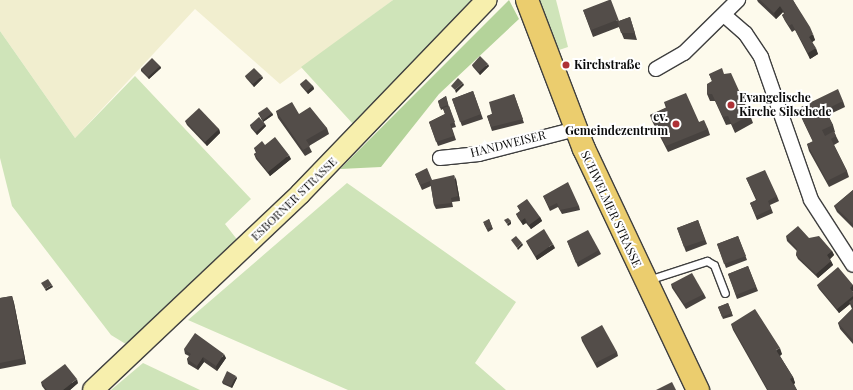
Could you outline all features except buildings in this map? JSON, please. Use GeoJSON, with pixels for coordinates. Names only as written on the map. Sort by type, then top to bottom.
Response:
{"type":"FeatureCollection","features":[{"type":"Feature","properties":{"kind":"main road","name":"ESBORNER STRASSE"},"geometry":{"type":"LineString","coordinates":[[93,390],[300,194],[487,0]]}},
{"type":"Feature","properties":{"kind":"main road","name":"SCHWELMER STRASSE"},"geometry":{"type":"LineString","coordinates":[[529,4],[576,129],[645,282],[698,390]]}},
{"type":"Feature","properties":{"kind":"street"},"geometry":{"type":"LineString","coordinates":[[656,69],[684,53],[738,0]]}},
{"type":"Feature","properties":{"kind":"street"},"geometry":{"type":"LineString","coordinates":[[724,15],[744,33],[761,57],[811,200],[853,265]]}},
{"type":"Feature","properties":{"kind":"street","name":"HANDWEISER"},"geometry":{"type":"LineString","coordinates":[[440,158],[479,154],[576,129]]}},
{"type":"Feature","properties":{"kind":"lane"},"geometry":{"type":"LineString","coordinates":[[645,282],[708,261],[714,265],[725,293]]}},
{"type":"Feature","properties":{"kind":"shaded area"},"geometry":{"type":"Polygon","coordinates":[[[0,0],[393,0],[280,84],[195,9],[75,138],[0,31],[0,0]]]}},
{"type":"Feature","properties":{"kind":"green space"},"geometry":{"type":"Polygon","coordinates":[[[393,0],[472,0],[371,109],[369,107],[353,124],[301,67],[393,0]]]}},
{"type":"Feature","properties":{"kind":"green space"},"geometry":{"type":"Polygon","coordinates":[[[509,0],[519,19],[439,94],[381,167],[340,169],[509,0]]]}},
{"type":"Feature","properties":{"kind":"green space"},"geometry":{"type":"Polygon","coordinates":[[[538,0],[556,0],[568,47],[559,50],[538,0]]]}},
{"type":"Feature","properties":{"kind":"green space"},"geometry":{"type":"Polygon","coordinates":[[[0,31],[75,138],[135,76],[251,199],[225,224],[239,242],[129,346],[111,335],[12,206],[0,158],[0,31]]]}},
{"type":"Feature","properties":{"kind":"green space"},"geometry":{"type":"Polygon","coordinates":[[[347,183],[516,302],[475,363],[506,390],[348,390],[188,320],[347,183]]]}},
{"type":"Feature","properties":{"kind":"green space"},"geometry":{"type":"Polygon","coordinates":[[[143,363],[200,390],[111,390],[143,363]]]}},
{"type":"Feature","properties":{"kind":"place","name":"Kirchstraße"},"geometry":{"type":"Point","coordinates":[566,65]}},
{"type":"Feature","properties":{"kind":"place","name":"Evangelische Kirche Silschede"},"geometry":{"type":"Point","coordinates":[731,105]}},
{"type":"Feature","properties":{"kind":"place","name":"ev. Gemeindezentrum"},"geometry":{"type":"Point","coordinates":[676,124]}}]}
